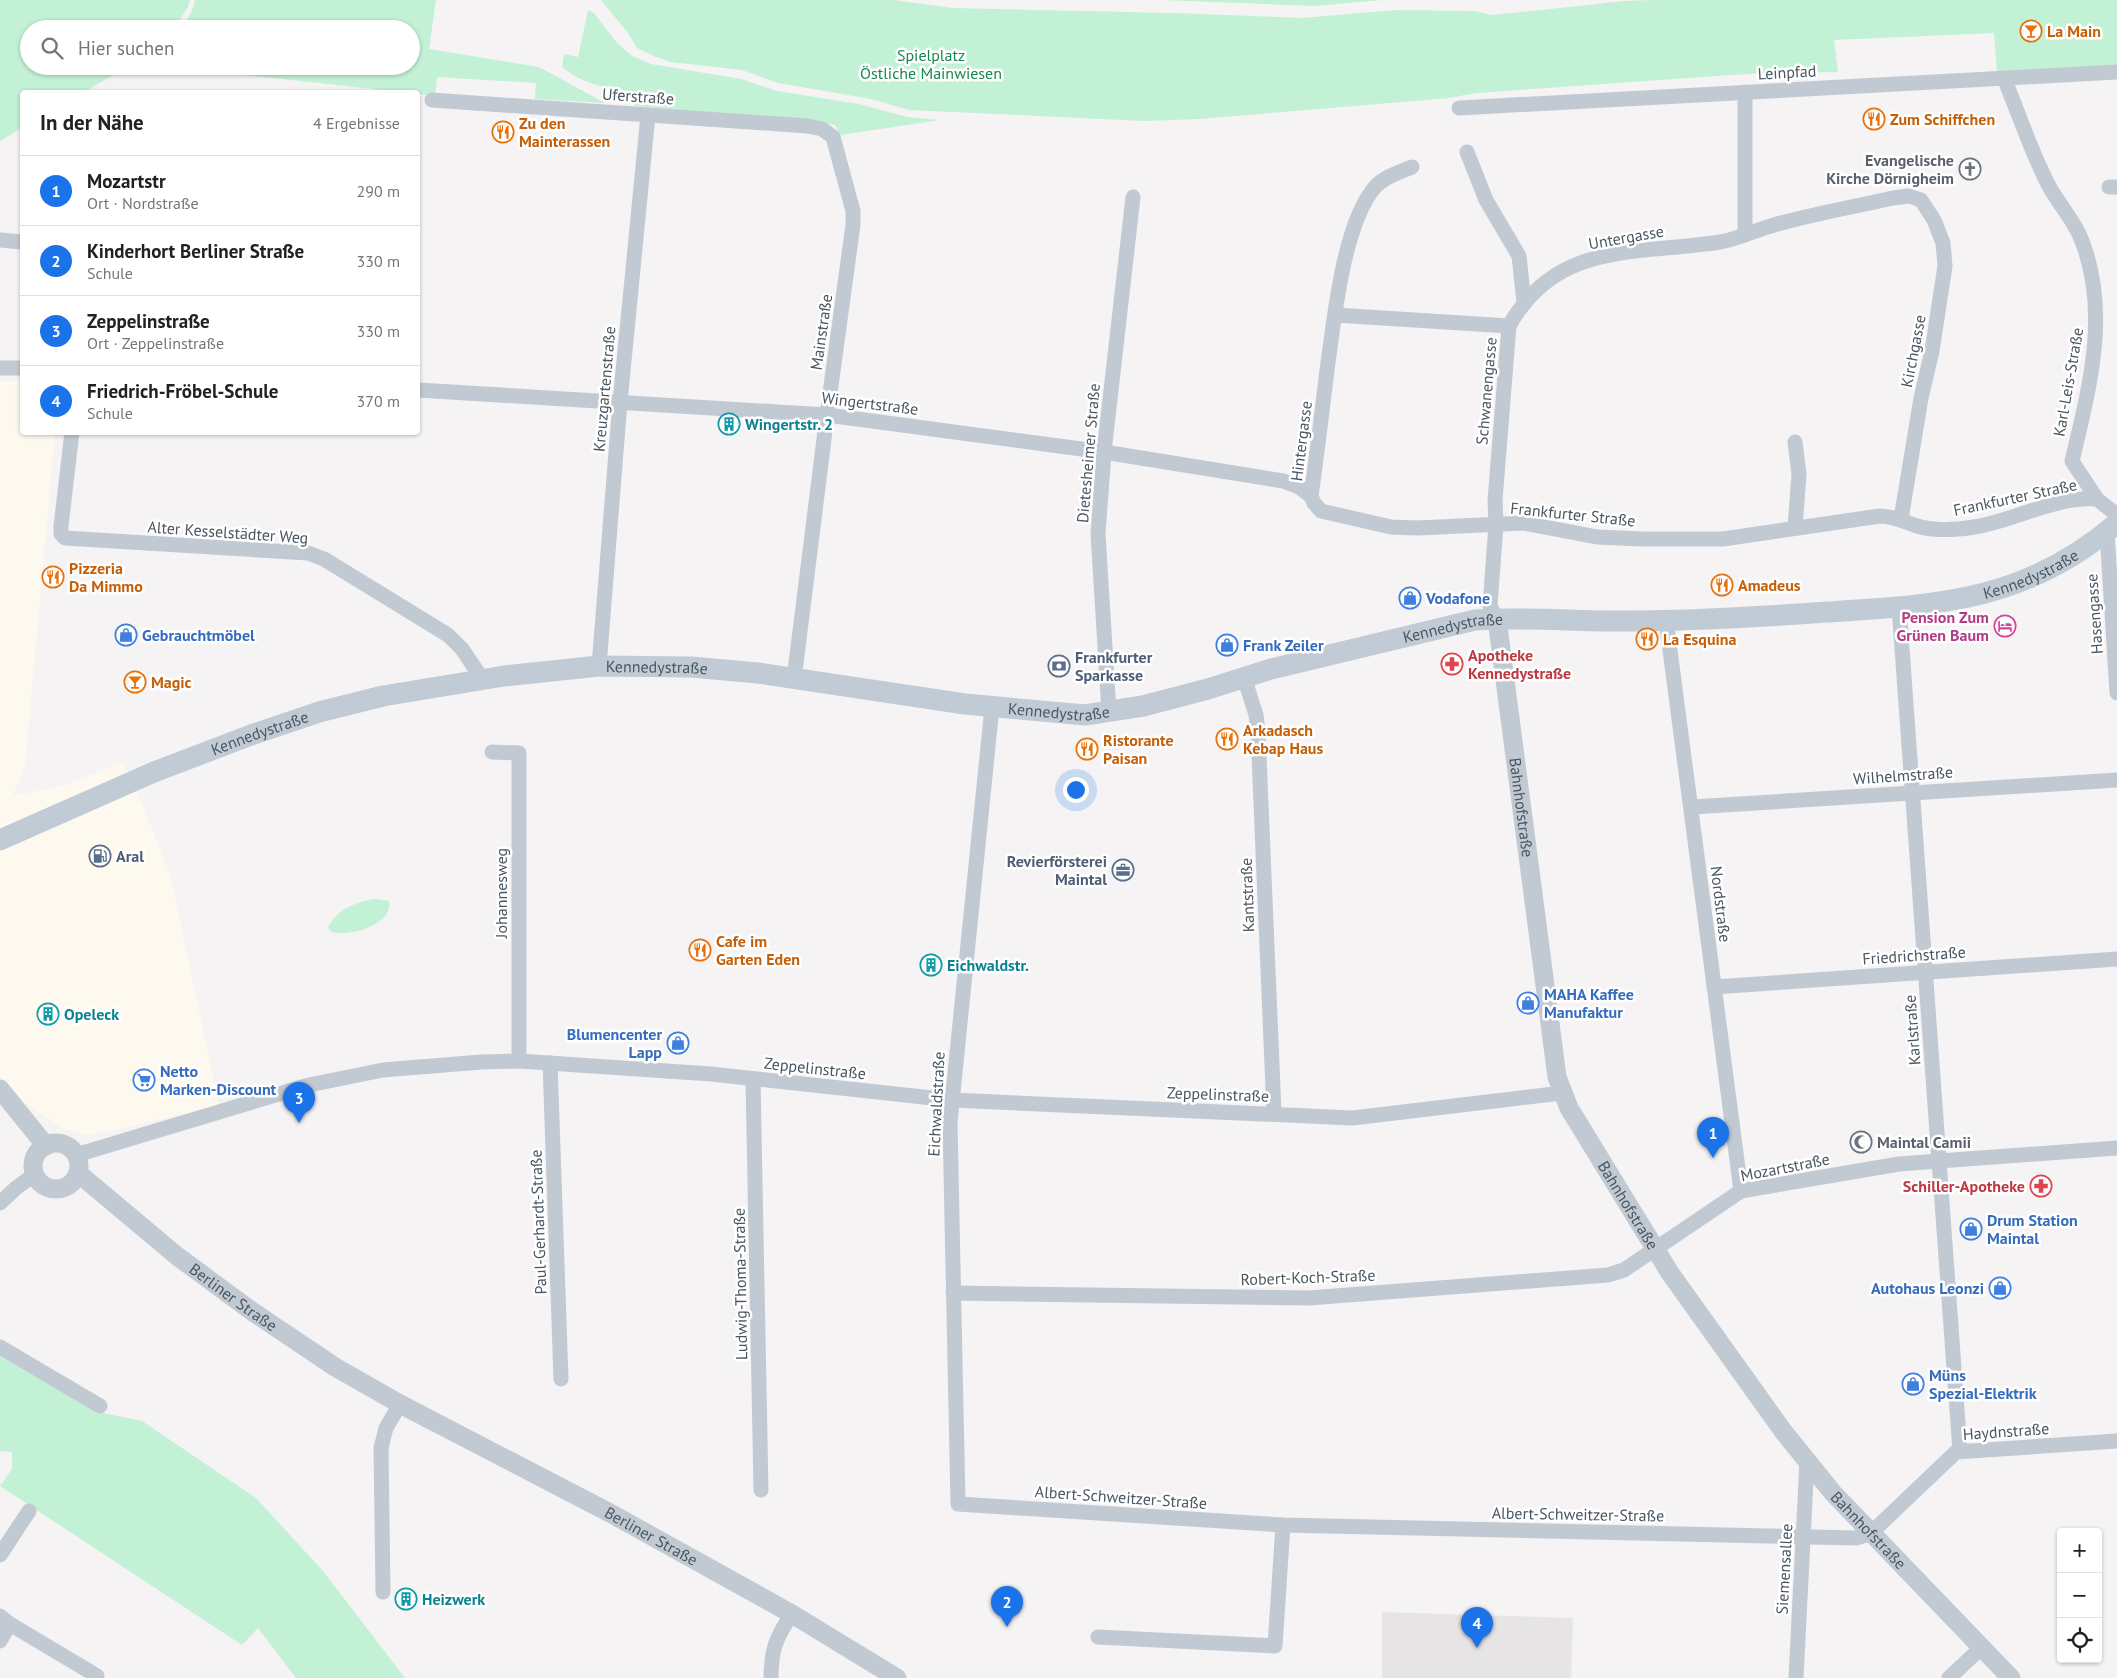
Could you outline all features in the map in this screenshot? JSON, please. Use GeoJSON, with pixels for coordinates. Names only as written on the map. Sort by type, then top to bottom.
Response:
{"type":"FeatureCollection","features":[{"type":"Feature","properties":{"kind":"main road","name":"Kennedystraße"},"geometry":{"type":"LineString","coordinates":[[0,840],[154,772],[250,735],[319,712],[383,696],[483,680],[599,666],[691,667],[758,673],[992,707],[1085,715],[1143,706],[1208,690],[1271,669],[1435,628],[1475,620],[1722,619],[1899,607],[1958,600],[2015,585],[2073,557],[2114,523]]}},
{"type":"Feature","properties":{"kind":"street","name":"Leinpfad"},"geometry":{"type":"LineString","coordinates":[[1459,108],[2117,72]]}},
{"type":"Feature","properties":{"kind":"street","name":"Karl-Leis-Straße"},"geometry":{"type":"LineString","coordinates":[[2004,78],[2047,183],[2082,241],[2092,275],[2096,309],[2095,348],[2084,410],[2072,461],[2114,523]]}},
{"type":"Feature","properties":{"kind":"street"},"geometry":{"type":"LineString","coordinates":[[1745,92],[1745,235]]}},
{"type":"Feature","properties":{"kind":"street","name":"Uferstraße"},"geometry":{"type":"LineString","coordinates":[[432,100],[808,126],[829,133],[835,142]]}},
{"type":"Feature","properties":{"kind":"street","name":"Kreuzgartenstraße"},"geometry":{"type":"LineString","coordinates":[[599,666],[620,402],[648,115]]}},
{"type":"Feature","properties":{"kind":"street","name":"Mainstraße"},"geometry":{"type":"LineString","coordinates":[[794,679],[826,415],[853,225],[853,211],[835,142]]}},
{"type":"Feature","properties":{"kind":"street"},"geometry":{"type":"LineString","coordinates":[[1467,152],[1486,200],[1519,256],[1524,302]]}},
{"type":"Feature","properties":{"kind":"street","name":"Hintergasse"},"geometry":{"type":"LineString","coordinates":[[1412,167],[1395,174],[1376,186],[1368,198],[1349,242],[1335,315],[1311,496],[1321,511],[1391,527],[1417,528],[1496,524]]}},
{"type":"Feature","properties":{"kind":"street","name":"Untergasse"},"geometry":{"type":"LineString","coordinates":[[1524,302],[1562,272],[1598,257],[1650,248],[1721,242],[1775,225],[1892,198],[1916,197]]}},
{"type":"Feature","properties":{"kind":"street","name":"Kirchgasse"},"geometry":{"type":"LineString","coordinates":[[1901,519],[1921,398],[1932,351],[1945,266],[1943,243],[1934,220],[1916,197]]}},
{"type":"Feature","properties":{"kind":"street","name":"Dietesheimer Straße"},"geometry":{"type":"LineString","coordinates":[[1109,712],[1098,542],[1104,452],[1133,198]]}},
{"type":"Feature","properties":{"kind":"street"},"geometry":{"type":"LineString","coordinates":[[0,240],[20,242]]}},
{"type":"Feature","properties":{"kind":"street","name":"Schwanengasse"},"geometry":{"type":"LineString","coordinates":[[1497,619],[1490,606],[1496,524],[1495,500],[1509,326],[1524,302]]}},
{"type":"Feature","properties":{"kind":"street"},"geometry":{"type":"LineString","coordinates":[[1335,315],[1509,326]]}},
{"type":"Feature","properties":{"kind":"street"},"geometry":{"type":"LineString","coordinates":[[0,368],[20,368]]}},
{"type":"Feature","properties":{"kind":"street","name":"Wingertstraße"},"geometry":{"type":"LineString","coordinates":[[420,390],[826,415],[1104,452],[1283,481],[1311,496]]}},
{"type":"Feature","properties":{"kind":"street","name":"Alter Kesselstädter Weg"},"geometry":{"type":"LineString","coordinates":[[72,435],[60,526],[61,534],[65,538],[308,553],[324,559],[448,635],[462,649],[483,680]]}},
{"type":"Feature","properties":{"kind":"street"},"geometry":{"type":"LineString","coordinates":[[1795,442],[1799,474],[1795,528]]}},
{"type":"Feature","properties":{"kind":"street","name":"Frankfurter Straße"},"geometry":{"type":"LineString","coordinates":[[1496,524],[1524,523],[1582,535],[1643,539],[1723,539],[1880,516],[1901,519],[1926,528],[1956,529],[1994,522],[2066,501],[2097,499]]}},
{"type":"Feature","properties":{"kind":"street","name":"Hasengasse"},"geometry":{"type":"LineString","coordinates":[[2114,523],[2117,693]]}},
{"type":"Feature","properties":{"kind":"street","name":"Karlstraße"},"geometry":{"type":"LineString","coordinates":[[1899,607],[1914,792],[1960,1451]]}},
{"type":"Feature","properties":{"kind":"street","name":"Bahnhofstraße"},"geometry":{"type":"LineString","coordinates":[[1497,619],[1557,1077],[1568,1108],[1686,1296],[1807,1461],[1871,1533],[2011,1678]]}},
{"type":"Feature","properties":{"kind":"street","name":"Nordstraße"},"geometry":{"type":"LineString","coordinates":[[1666,620],[1741,1191]]}},
{"type":"Feature","properties":{"kind":"street","name":"Kantstraße"},"geometry":{"type":"LineString","coordinates":[[1244,678],[1256,716],[1258,732],[1274,1114]]}},
{"type":"Feature","properties":{"kind":"street","name":"Eichwaldstraße"},"geometry":{"type":"LineString","coordinates":[[958,1504],[951,1100],[992,707]]}},
{"type":"Feature","properties":{"kind":"street","name":"Johannesweg"},"geometry":{"type":"LineString","coordinates":[[492,752],[519,753],[519,1060]]}},
{"type":"Feature","properties":{"kind":"street","name":"Wilhelmstraße"},"geometry":{"type":"LineString","coordinates":[[1692,807],[2117,780]]}},
{"type":"Feature","properties":{"kind":"street","name":"Friedrichstraße"},"geometry":{"type":"LineString","coordinates":[[1714,987],[2117,959]]}},
{"type":"Feature","properties":{"kind":"street","name":"Zeppelinstraße"},"geometry":{"type":"LineString","coordinates":[[77,1164],[202,1116],[309,1085],[383,1070],[519,1060],[753,1079],[951,1100],[1353,1118],[1562,1093]]}},
{"type":"Feature","properties":{"kind":"street","name":"Paul-Gerhardt-Straße"},"geometry":{"type":"LineString","coordinates":[[550,1063],[561,1380]]}},
{"type":"Feature","properties":{"kind":"street","name":"Ludwig-Thoma-Straße"},"geometry":{"type":"LineString","coordinates":[[753,1079],[761,1490]]}},
{"type":"Feature","properties":{"kind":"street"},"geometry":{"type":"LineString","coordinates":[[0,1090],[46,1146]]}},
{"type":"Feature","properties":{"kind":"street"},"geometry":{"type":"LineString","coordinates":[[57,1144],[68,1147],[77,1164],[70,1185],[56,1189],[42,1184],[33,1169],[36,1157],[46,1146],[57,1144]]}},
{"type":"Feature","properties":{"kind":"street","name":"Mozartstraße"},"geometry":{"type":"LineString","coordinates":[[1656,1250],[1741,1191],[1891,1165],[2117,1148]]}},
{"type":"Feature","properties":{"kind":"street","name":"Berliner Straße"},"geometry":{"type":"LineString","coordinates":[[77,1164],[158,1242],[253,1312],[335,1367],[400,1404],[610,1513],[792,1614],[897,1678]]}},
{"type":"Feature","properties":{"kind":"street"},"geometry":{"type":"LineString","coordinates":[[0,1203],[35,1174]]}},
{"type":"Feature","properties":{"kind":"street","name":"Robert-Koch-Straße"},"geometry":{"type":"LineString","coordinates":[[954,1293],[1325,1297],[1608,1275],[1624,1270],[1656,1250]]}},
{"type":"Feature","properties":{"kind":"street"},"geometry":{"type":"LineString","coordinates":[[0,1347],[100,1406]]}},
{"type":"Feature","properties":{"kind":"street"},"geometry":{"type":"LineString","coordinates":[[383,1592],[381,1448],[386,1428],[400,1404]]}},
{"type":"Feature","properties":{"kind":"street","name":"Haydnstraße"},"geometry":{"type":"LineString","coordinates":[[1871,1533],[1952,1454],[1960,1451],[2117,1441]]}},
{"type":"Feature","properties":{"kind":"street","name":"Siemensallee"},"geometry":{"type":"LineString","coordinates":[[1796,1678],[1807,1461]]}},
{"type":"Feature","properties":{"kind":"street","name":"Albert-Schweitzer-Straße"},"geometry":{"type":"LineString","coordinates":[[958,1504],[1283,1525],[1856,1538],[1871,1533]]}},
{"type":"Feature","properties":{"kind":"street"},"geometry":{"type":"LineString","coordinates":[[0,1555],[29,1511]]}},
{"type":"Feature","properties":{"kind":"street"},"geometry":{"type":"LineString","coordinates":[[1098,1637],[1275,1646],[1283,1525]]}},
{"type":"Feature","properties":{"kind":"street"},"geometry":{"type":"LineString","coordinates":[[771,1678],[773,1649],[778,1634],[792,1614]]}},
{"type":"Feature","properties":{"kind":"street"},"geometry":{"type":"LineString","coordinates":[[0,1641],[5,1620],[97,1676]]}},
{"type":"Feature","properties":{"kind":"street"},"geometry":{"type":"LineString","coordinates":[[1949,1678],[1982,1646]]}},
{"type":"Feature","properties":{"kind":"shaded area"},"geometry":{"type":"Polygon","coordinates":[[[0,381],[20,381],[20,435],[55,435],[25,768],[13,796],[64,785],[123,762],[144,808],[171,877],[219,1105],[108,1132],[82,1134],[62,1129],[15,1095],[0,1076],[0,381]]]}},
{"type":"Feature","properties":{"kind":"shaded area"},"geometry":{"type":"Polygon","coordinates":[[[1382,1612],[1573,1618],[1571,1678],[1382,1678],[1382,1612]]]}},
{"type":"Feature","properties":{"kind":"green space"},"geometry":{"type":"Polygon","coordinates":[[[0,0],[190,0],[180,20],[20,20],[20,75],[113,75],[87,90],[20,90],[20,129],[0,141],[0,0]]]}},
{"type":"Feature","properties":{"kind":"green space"},"geometry":{"type":"Polygon","coordinates":[[[195,0],[436,0],[429,49],[539,67],[605,103],[535,99],[536,83],[437,77],[435,96],[420,94],[420,90],[383,90],[245,75],[420,75],[420,20],[186,20],[192,11],[195,0]]]}},
{"type":"Feature","properties":{"kind":"green space","name":"Spielplatz Östliche Mainwiesen"},"geometry":{"type":"Polygon","coordinates":[[[601,0],[893,0],[953,8],[1303,18],[1395,10],[1474,11],[1492,15],[1651,0],[2117,0],[2117,66],[1997,72],[1994,33],[1834,40],[1838,72],[1746,74],[1476,93],[1449,98],[1200,119],[1144,121],[909,110],[871,99],[778,83],[742,70],[671,62],[637,48],[628,33],[601,0]]]}},
{"type":"Feature","properties":{"kind":"green space"},"geometry":{"type":"Polygon","coordinates":[[[1162,0],[1382,0],[1314,6],[1162,0]]]}},
{"type":"Feature","properties":{"kind":"green space"},"geometry":{"type":"Polygon","coordinates":[[[588,10],[594,13],[617,43],[632,56],[651,64],[741,79],[777,91],[859,104],[907,117],[940,120],[840,135],[835,125],[811,121],[634,106],[633,94],[578,78],[562,67],[564,54],[578,57],[588,10]]]}},
{"type":"Feature","properties":{"kind":"green space"},"geometry":{"type":"Polygon","coordinates":[[[375,899],[389,901],[389,909],[385,917],[377,923],[368,928],[347,933],[330,931],[328,927],[342,911],[354,904],[375,899]]]}},
{"type":"Feature","properties":{"kind":"green space"},"geometry":{"type":"Polygon","coordinates":[[[0,1356],[98,1412],[142,1421],[256,1498],[323,1571],[405,1678],[296,1678],[258,1628],[242,1645],[0,1486],[12,1469],[12,1452],[0,1451],[0,1356]]]}},
{"type":"Feature","properties":{"kind":"place","name":"La Main"},"geometry":{"type":"Point","coordinates":[2031,31]}},
{"type":"Feature","properties":{"kind":"place","name":"Zum Schiffchen"},"geometry":{"type":"Point","coordinates":[1874,119]}},
{"type":"Feature","properties":{"kind":"place","name":"Zu den Mainterassen"},"geometry":{"type":"Point","coordinates":[503,132]}},
{"type":"Feature","properties":{"kind":"place","name":"Evangelische Kirche Dörnigheim"},"geometry":{"type":"Point","coordinates":[1970,169]}},
{"type":"Feature","properties":{"kind":"place","name":"Wingertstr. 2"},"geometry":{"type":"Point","coordinates":[729,424]}},
{"type":"Feature","properties":{"kind":"place","name":"Pizzeria Da Mimmo"},"geometry":{"type":"Point","coordinates":[53,577]}},
{"type":"Feature","properties":{"kind":"place","name":"Amadeus"},"geometry":{"type":"Point","coordinates":[1722,585]}},
{"type":"Feature","properties":{"kind":"place","name":"Vodafone"},"geometry":{"type":"Point","coordinates":[1410,598]}},
{"type":"Feature","properties":{"kind":"place","name":"Pension Zum Grünen Baum"},"geometry":{"type":"Point","coordinates":[2005,626]}},
{"type":"Feature","properties":{"kind":"place","name":"Gebrauchtmöbel"},"geometry":{"type":"Point","coordinates":[126,635]}},
{"type":"Feature","properties":{"kind":"place","name":"La Esquina"},"geometry":{"type":"Point","coordinates":[1647,639]}},
{"type":"Feature","properties":{"kind":"place","name":"Frank Zeiler"},"geometry":{"type":"Point","coordinates":[1227,645]}},
{"type":"Feature","properties":{"kind":"place","name":"Apotheke Kennedystraße"},"geometry":{"type":"Point","coordinates":[1452,664]}},
{"type":"Feature","properties":{"kind":"place","name":"Frankfurter Sparkasse"},"geometry":{"type":"Point","coordinates":[1059,666]}},
{"type":"Feature","properties":{"kind":"place","name":"Magic"},"geometry":{"type":"Point","coordinates":[135,682]}},
{"type":"Feature","properties":{"kind":"place","name":"Arkadasch Kebap Haus"},"geometry":{"type":"Point","coordinates":[1227,739]}},
{"type":"Feature","properties":{"kind":"place","name":"Ristorante Paisan"},"geometry":{"type":"Point","coordinates":[1087,749]}},
{"type":"Feature","properties":{"kind":"place","name":"Aral"},"geometry":{"type":"Point","coordinates":[100,856]}},
{"type":"Feature","properties":{"kind":"place","name":"Revierförsterei Maintal"},"geometry":{"type":"Point","coordinates":[1123,870]}},
{"type":"Feature","properties":{"kind":"place","name":"Cafe im Garten Eden"},"geometry":{"type":"Point","coordinates":[700,950]}},
{"type":"Feature","properties":{"kind":"place","name":"Eichwaldstr."},"geometry":{"type":"Point","coordinates":[931,965]}},
{"type":"Feature","properties":{"kind":"place","name":"MAHA Kaffee Manufaktur"},"geometry":{"type":"Point","coordinates":[1528,1003]}},
{"type":"Feature","properties":{"kind":"place","name":"Opeleck"},"geometry":{"type":"Point","coordinates":[48,1014]}},
{"type":"Feature","properties":{"kind":"place","name":"Blumencenter Lapp"},"geometry":{"type":"Point","coordinates":[678,1043]}},
{"type":"Feature","properties":{"kind":"place","name":"Netto Marken-Discount"},"geometry":{"type":"Point","coordinates":[144,1080]}},
{"type":"Feature","properties":{"kind":"place","name":"Zeppelinstraße"},"geometry":{"type":"Point","coordinates":[299,1123]}},
{"type":"Feature","properties":{"kind":"place","name":"Maintal Camii"},"geometry":{"type":"Point","coordinates":[1861,1142]}},
{"type":"Feature","properties":{"kind":"place","name":"Mozartstr"},"geometry":{"type":"Point","coordinates":[1713,1158]}},
{"type":"Feature","properties":{"kind":"place","name":"Schiller-Apotheke"},"geometry":{"type":"Point","coordinates":[2041,1186]}},
{"type":"Feature","properties":{"kind":"place","name":"Drum Station Maintal"},"geometry":{"type":"Point","coordinates":[1971,1229]}},
{"type":"Feature","properties":{"kind":"place","name":"Autohaus Leonzi"},"geometry":{"type":"Point","coordinates":[2000,1288]}},
{"type":"Feature","properties":{"kind":"place","name":"Müns Spezial-Elektrik"},"geometry":{"type":"Point","coordinates":[1913,1384]}},
{"type":"Feature","properties":{"kind":"place","name":"Heizwerk"},"geometry":{"type":"Point","coordinates":[406,1599]}},
{"type":"Feature","properties":{"kind":"place","name":"Kinderhort Berliner Straße"},"geometry":{"type":"Point","coordinates":[1007,1627]}},
{"type":"Feature","properties":{"kind":"place","name":"Friedrich-Fröbel-Schule"},"geometry":{"type":"Point","coordinates":[1477,1648]}}]}
